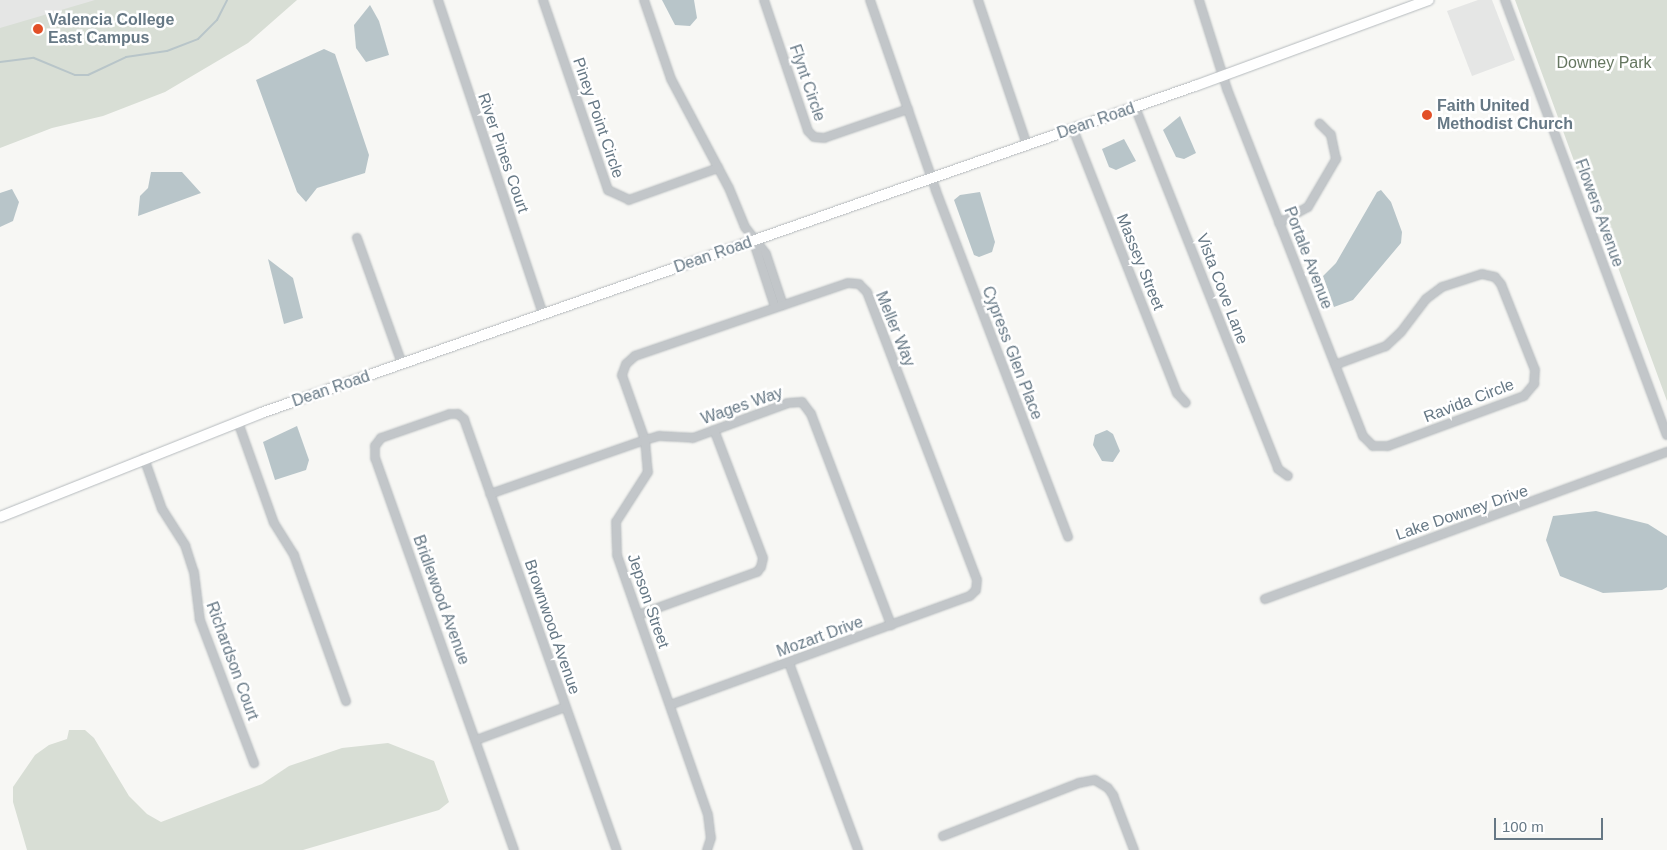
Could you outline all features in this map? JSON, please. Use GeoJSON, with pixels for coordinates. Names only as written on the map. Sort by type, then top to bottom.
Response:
{"type":"FeatureCollection","features":[{"type":"Feature","properties":{"kind":"main road","name":"Dean Road"},"geometry":{"type":"LineString","coordinates":[[0,517],[238,422],[1223,76],[1429,0]]}},
{"type":"Feature","properties":{"kind":"street","name":"River Pines Court"},"geometry":{"type":"LineString","coordinates":[[438,0],[543,314]]}},
{"type":"Feature","properties":{"kind":"street","name":"Piney Point Circle"},"geometry":{"type":"LineString","coordinates":[[543,0],[608,190],[629,200],[718,168]]}},
{"type":"Feature","properties":{"kind":"street"},"geometry":{"type":"LineString","coordinates":[[644,0],[671,79],[718,168],[753,241],[766,254],[779,306]]}},
{"type":"Feature","properties":{"kind":"street","name":"Flynt Circle"},"geometry":{"type":"LineString","coordinates":[[764,0],[808,131],[814,137],[824,138],[908,109]]}},
{"type":"Feature","properties":{"kind":"street","name":"Cypress Glen Place"},"geometry":{"type":"LineString","coordinates":[[870,0],[932,178],[1068,537]]}},
{"type":"Feature","properties":{"kind":"street"},"geometry":{"type":"LineString","coordinates":[[978,0],[1027,145]]}},
{"type":"Feature","properties":{"kind":"street","name":"Portale Avenue"},"geometry":{"type":"LineString","coordinates":[[1198,0],[1223,76],[1362,436],[1373,446]]}},
{"type":"Feature","properties":{"kind":"street","name":"Flowers Avenue"},"geometry":{"type":"LineString","coordinates":[[1505,0],[1667,435]]}},
{"type":"Feature","properties":{"kind":"street","name":"Vista Cove Lane"},"geometry":{"type":"LineString","coordinates":[[1135,107],[1278,469],[1288,476]]}},
{"type":"Feature","properties":{"kind":"street"},"geometry":{"type":"LineString","coordinates":[[1279,223],[1308,207],[1336,159],[1331,135],[1320,124]]}},
{"type":"Feature","properties":{"kind":"street","name":"Massey Street"},"geometry":{"type":"LineString","coordinates":[[1073,129],[1177,393],[1186,403]]}},
{"type":"Feature","properties":{"kind":"street"},"geometry":{"type":"LineString","coordinates":[[357,238],[402,364]]}},
{"type":"Feature","properties":{"kind":"street","name":"Ravida Circle"},"geometry":{"type":"LineString","coordinates":[[1335,365],[1386,346],[1401,332],[1426,299],[1442,287],[1482,274],[1495,277],[1501,284],[1535,370],[1534,384],[1524,396],[1388,446],[1373,446]]}},
{"type":"Feature","properties":{"kind":"street","name":"Meller Way"},"geometry":{"type":"LineString","coordinates":[[626,364],[635,356],[779,306],[848,283],[859,284],[867,292],[976,580],[976,590]]}},
{"type":"Feature","properties":{"kind":"street","name":"Jepson Street"},"geometry":{"type":"LineString","coordinates":[[626,364],[622,376],[645,440],[648,472],[616,522],[617,555],[708,815],[711,838],[706,850]]}},
{"type":"Feature","properties":{"kind":"street","name":"Wages Way"},"geometry":{"type":"LineString","coordinates":[[490,494],[645,440],[659,436],[693,438],[788,403],[802,402],[812,414],[891,625]]}},
{"type":"Feature","properties":{"kind":"street","name":"Bridlewood Avenue"},"geometry":{"type":"LineString","coordinates":[[458,414],[450,414],[381,438],[375,446],[375,458],[514,850]]}},
{"type":"Feature","properties":{"kind":"street","name":"Brownwood Avenue"},"geometry":{"type":"LineString","coordinates":[[458,414],[464,419],[617,850]]}},
{"type":"Feature","properties":{"kind":"street"},"geometry":{"type":"LineString","coordinates":[[238,422],[274,523],[294,555],[346,701]]}},
{"type":"Feature","properties":{"kind":"street"},"geometry":{"type":"LineString","coordinates":[[638,615],[757,572],[761,567],[763,558],[714,430]]}},
{"type":"Feature","properties":{"kind":"street","name":"Lake Downey Drive"},"geometry":{"type":"LineString","coordinates":[[1265,599],[1667,452]]}},
{"type":"Feature","properties":{"kind":"street","name":"Richardson Court"},"geometry":{"type":"LineString","coordinates":[[144,458],[162,509],[185,544],[194,572],[200,620],[254,763]]}},
{"type":"Feature","properties":{"kind":"street","name":"Mozart Drive"},"geometry":{"type":"LineString","coordinates":[[670,705],[970,596],[976,590]]}},
{"type":"Feature","properties":{"kind":"street"},"geometry":{"type":"LineString","coordinates":[[789,663],[858,850]]}},
{"type":"Feature","properties":{"kind":"street"},"geometry":{"type":"LineString","coordinates":[[476,740],[565,707]]}},
{"type":"Feature","properties":{"kind":"street"},"geometry":{"type":"LineString","coordinates":[[943,836],[1079,783],[1101,782],[1113,795],[1134,850]]}},
{"type":"Feature","properties":{"kind":"shaded area","name":"Valencia College East Campus"},"geometry":{"type":"Polygon","coordinates":[[[0,0],[154,0],[0,57],[0,0]]]}},
{"type":"Feature","properties":{"kind":"shaded area"},"geometry":{"type":"Polygon","coordinates":[[[662,0],[694,0],[697,18],[690,26],[675,25],[662,0]]]}},
{"type":"Feature","properties":{"kind":"shaded area"},"geometry":{"type":"Polygon","coordinates":[[[1478,0],[1492,0],[1515,60],[1472,76],[1447,11],[1478,0]]]}},
{"type":"Feature","properties":{"kind":"shaded area"},"geometry":{"type":"Polygon","coordinates":[[[370,5],[379,21],[389,55],[366,62],[356,48],[354,25],[370,5]]]}},
{"type":"Feature","properties":{"kind":"shaded area"},"geometry":{"type":"Polygon","coordinates":[[[324,49],[335,54],[369,155],[365,173],[317,188],[306,202],[297,192],[256,80],[324,49]]]}},
{"type":"Feature","properties":{"kind":"shaded area"},"geometry":{"type":"Polygon","coordinates":[[[1180,116],[1196,153],[1184,159],[1176,157],[1163,130],[1180,116]]]}},
{"type":"Feature","properties":{"kind":"shaded area"},"geometry":{"type":"Polygon","coordinates":[[[1124,139],[1136,161],[1116,170],[1109,167],[1102,149],[1124,139]]]}},
{"type":"Feature","properties":{"kind":"shaded area"},"geometry":{"type":"Polygon","coordinates":[[[151,172],[182,172],[201,193],[138,216],[140,196],[148,188],[151,172]]]}},
{"type":"Feature","properties":{"kind":"shaded area"},"geometry":{"type":"Polygon","coordinates":[[[12,189],[19,202],[13,221],[0,227],[0,193],[12,189]]]}},
{"type":"Feature","properties":{"kind":"shaded area"},"geometry":{"type":"Polygon","coordinates":[[[1381,190],[1391,202],[1402,232],[1401,243],[1353,300],[1334,307],[1323,276],[1336,263],[1377,192],[1381,190]]]}},
{"type":"Feature","properties":{"kind":"shaded area"},"geometry":{"type":"Polygon","coordinates":[[[980,192],[995,242],[992,252],[979,257],[974,255],[954,200],[960,195],[980,192]]]}},
{"type":"Feature","properties":{"kind":"shaded area"},"geometry":{"type":"Polygon","coordinates":[[[268,259],[293,278],[303,318],[284,324],[268,259]]]}},
{"type":"Feature","properties":{"kind":"shaded area"},"geometry":{"type":"Polygon","coordinates":[[[297,426],[309,460],[306,470],[275,480],[263,442],[297,426]]]}},
{"type":"Feature","properties":{"kind":"shaded area"},"geometry":{"type":"Polygon","coordinates":[[[1107,430],[1113,434],[1120,451],[1113,462],[1102,461],[1093,445],[1095,435],[1107,430]]]}},
{"type":"Feature","properties":{"kind":"shaded area"},"geometry":{"type":"Polygon","coordinates":[[[1596,511],[1648,524],[1667,536],[1667,587],[1662,590],[1603,593],[1560,576],[1546,540],[1553,516],[1596,511]]]}},
{"type":"Feature","properties":{"kind":"green space"},"geometry":{"type":"Polygon","coordinates":[[[95,0],[297,0],[248,43],[165,92],[103,116],[52,128],[0,148],[0,28],[95,0]]]}},
{"type":"Feature","properties":{"kind":"green space","name":"Downey Park"},"geometry":{"type":"Polygon","coordinates":[[[1515,0],[1667,0],[1667,401],[1608,240],[1592,210],[1515,0]]]}},
{"type":"Feature","properties":{"kind":"green space"},"geometry":{"type":"Polygon","coordinates":[[[69,730],[85,730],[94,738],[129,796],[147,814],[161,822],[262,784],[289,766],[342,748],[388,743],[434,761],[449,802],[439,810],[303,850],[27,850],[13,802],[13,787],[35,755],[49,745],[67,739],[69,730]]]}},
{"type":"Feature","properties":{"kind":"waterway"},"geometry":{"type":"LineString","coordinates":[[0,62],[34,58],[75,75],[88,75],[126,57],[167,51],[198,39],[217,20],[227,0]]}},
{"type":"Feature","properties":{"kind":"place","name":"Valencia College East Campus"},"geometry":{"type":"Point","coordinates":[38,29]}},
{"type":"Feature","properties":{"kind":"place","name":"Faith United Methodist Church"},"geometry":{"type":"Point","coordinates":[1427,115]}}]}
